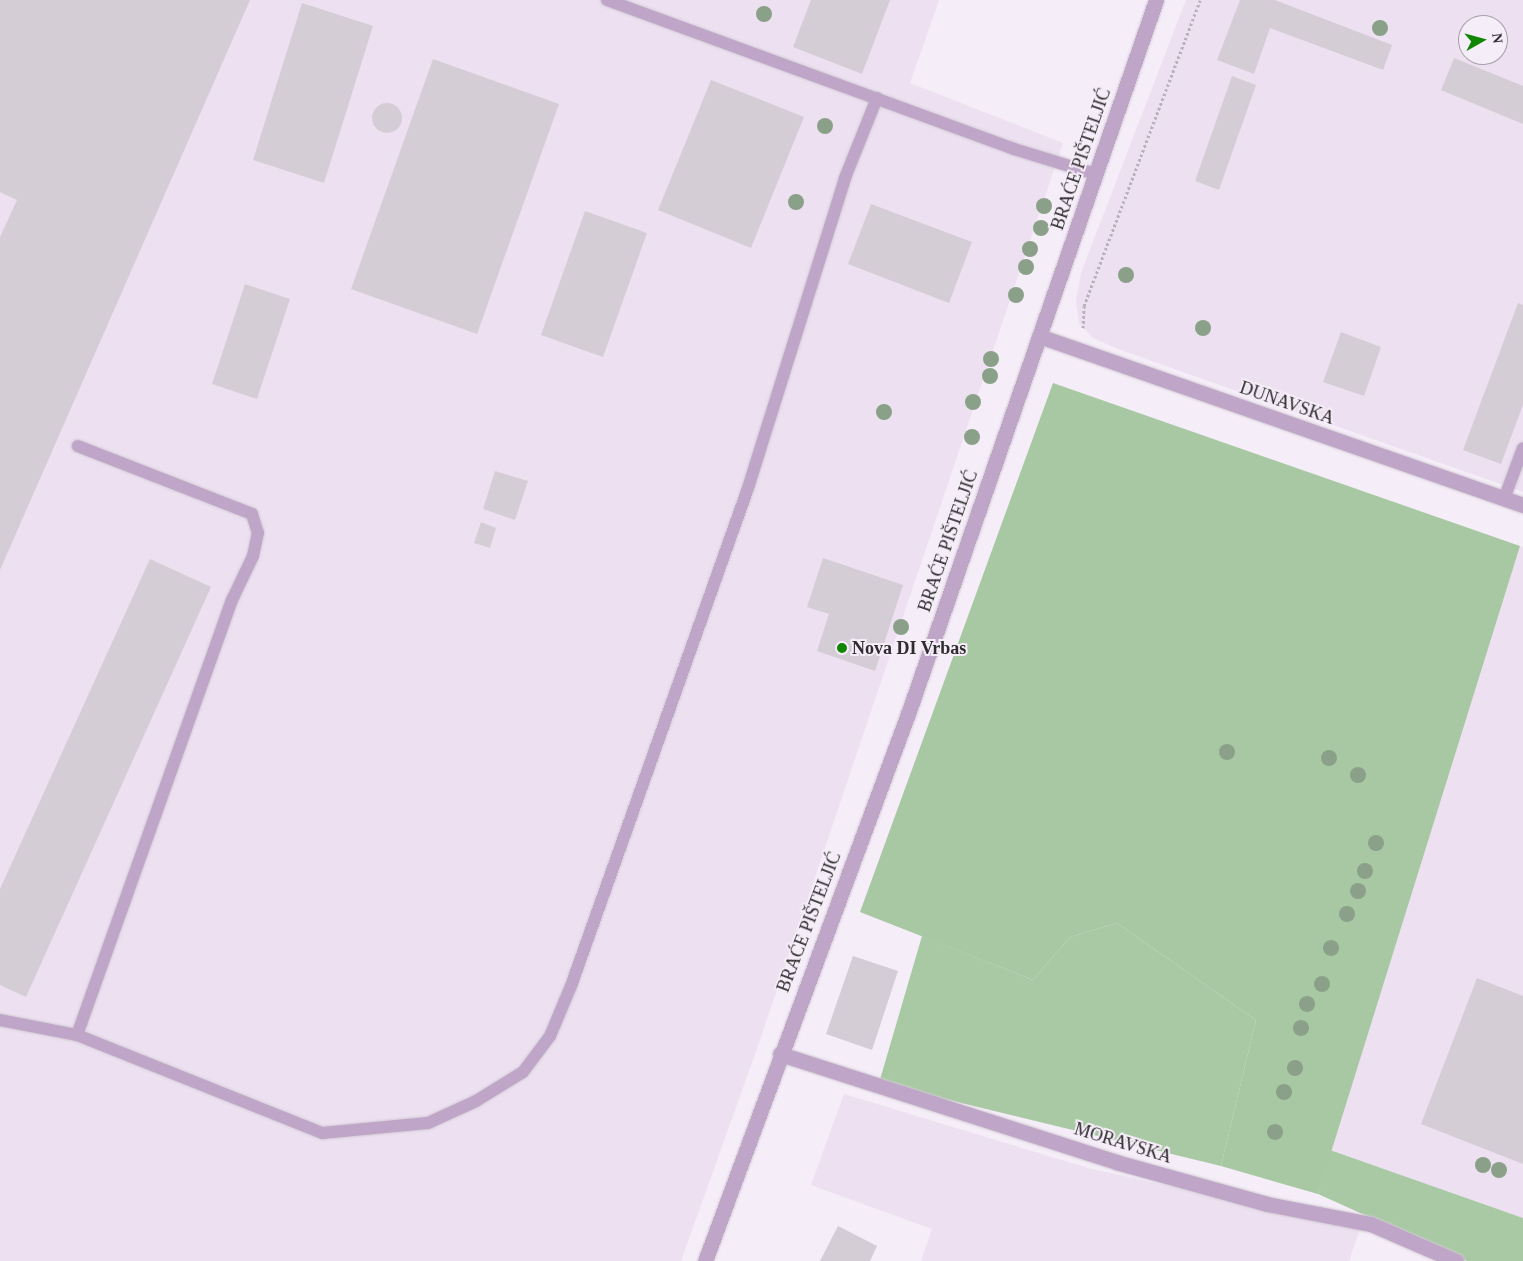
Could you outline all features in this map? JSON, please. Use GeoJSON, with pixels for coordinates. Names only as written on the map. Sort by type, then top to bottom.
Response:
{"type":"FeatureCollection","features":[{"type":"Feature","properties":{"kind":"street","name":"BRAĆE PIŠTELJIĆ"},"geometry":{"type":"LineString","coordinates":[[704,1261],[909,711],[1156,0]]}},
{"type":"Feature","properties":{"kind":"street","name":"DUNAVSKA"},"geometry":{"type":"LineString","coordinates":[[1040,336],[1523,505]]}},
{"type":"Feature","properties":{"kind":"street","name":"MORAVSKA"},"geometry":{"type":"LineString","coordinates":[[780,1054],[1116,1162],[1267,1204],[1370,1224],[1456,1261]]}},
{"type":"Feature","properties":{"kind":"lane"},"geometry":{"type":"LineString","coordinates":[[607,0],[1026,153],[1096,174]]}},
{"type":"Feature","properties":{"kind":"lane"},"geometry":{"type":"LineString","coordinates":[[0,1020],[77,1035],[322,1133],[428,1122],[476,1101],[524,1072],[550,1036],[572,986],[748,488],[845,178],[877,98]]}},
{"type":"Feature","properties":{"kind":"lane"},"geometry":{"type":"LineString","coordinates":[[77,1035],[232,600],[253,556],[258,533],[252,514],[78,446]]}},
{"type":"Feature","properties":{"kind":"lane"},"geometry":{"type":"LineString","coordinates":[[1504,499],[1523,448]]}},
{"type":"Feature","properties":{"kind":"path"},"geometry":{"type":"LineString","coordinates":[[1087,353],[1083,327],[1084,306],[1200,0]]}},
{"type":"Feature","properties":{"kind":"shaded area"},"geometry":{"type":"Polygon","coordinates":[[[0,0],[939,0],[910,83],[1063,143],[759,1043],[681,1261],[0,1261],[0,0]]]}},
{"type":"Feature","properties":{"kind":"shaded area"},"geometry":{"type":"Polygon","coordinates":[[[1186,0],[1523,0],[1523,492],[1118,349],[1093,338],[1079,323],[1076,301],[1081,273],[1186,0]]]}},
{"type":"Feature","properties":{"kind":"shaded area"},"geometry":{"type":"Polygon","coordinates":[[[1520,546],[1523,547],[1523,1218],[1330,1150],[1520,546]]]}},
{"type":"Feature","properties":{"kind":"shaded area"},"geometry":{"type":"Polygon","coordinates":[[[844,1094],[1088,1168],[1360,1229],[1349,1261],[921,1261],[932,1229],[811,1185],[844,1094]]]}},
{"type":"Feature","properties":{"kind":"green space"},"geometry":{"type":"Polygon","coordinates":[[[1053,383],[1520,546],[1318,1194],[1221,1166],[1256,1020],[1117,923],[1070,937],[1033,980],[860,912],[1053,383]]]}},
{"type":"Feature","properties":{"kind":"green space"},"geometry":{"type":"Polygon","coordinates":[[[1117,923],[1256,1020],[1221,1166],[879,1083],[922,936],[1033,980],[1070,937],[1117,923]]]}},
{"type":"Feature","properties":{"kind":"green space"},"geometry":{"type":"Polygon","coordinates":[[[1330,1150],[1523,1218],[1523,1261],[1467,1261],[1318,1194],[1330,1150]]]}},
{"type":"Feature","properties":{"kind":"building"},"geometry":{"type":"Polygon","coordinates":[[[0,0],[250,0],[0,570],[0,237],[17,200],[0,192],[0,0]]]}},
{"type":"Feature","properties":{"kind":"building"},"geometry":{"type":"Polygon","coordinates":[[[811,0],[890,0],[862,74],[793,47],[811,0]]]}},
{"type":"Feature","properties":{"kind":"building"},"geometry":{"type":"Polygon","coordinates":[[[1240,0],[1275,0],[1392,45],[1383,70],[1270,28],[1254,74],[1217,60],[1240,0]]]}},
{"type":"Feature","properties":{"kind":"building"},"geometry":{"type":"Polygon","coordinates":[[[302,3],[373,26],[324,183],[253,160],[302,3]]]}},
{"type":"Feature","properties":{"kind":"building"},"geometry":{"type":"Polygon","coordinates":[[[1454,58],[1458,60],[1458,65],[1471,65],[1523,86],[1523,124],[1441,90],[1454,58]]]}},
{"type":"Feature","properties":{"kind":"building"},"geometry":{"type":"Polygon","coordinates":[[[433,59],[559,104],[477,334],[351,289],[433,59]]]}},
{"type":"Feature","properties":{"kind":"building"},"geometry":{"type":"Polygon","coordinates":[[[1232,76],[1256,85],[1219,190],[1195,181],[1232,76]]]}},
{"type":"Feature","properties":{"kind":"building"},"geometry":{"type":"Polygon","coordinates":[[[711,80],[804,117],[751,248],[658,210],[711,80]]]}},
{"type":"Feature","properties":{"kind":"building"},"geometry":{"type":"Polygon","coordinates":[[[387,103],[398,107],[402,118],[398,129],[387,133],[376,129],[372,118],[376,107],[387,103]]]}},
{"type":"Feature","properties":{"kind":"building"},"geometry":{"type":"Polygon","coordinates":[[[871,204],[972,242],[949,303],[848,264],[871,204]]]}},
{"type":"Feature","properties":{"kind":"building"},"geometry":{"type":"Polygon","coordinates":[[[585,211],[647,233],[603,357],[541,335],[585,211]]]}},
{"type":"Feature","properties":{"kind":"building"},"geometry":{"type":"Polygon","coordinates":[[[245,284],[290,299],[257,399],[212,384],[245,284]]]}},
{"type":"Feature","properties":{"kind":"building"},"geometry":{"type":"Polygon","coordinates":[[[1518,303],[1523,305],[1523,405],[1501,464],[1463,450],[1518,303]]]}},
{"type":"Feature","properties":{"kind":"building"},"geometry":{"type":"Polygon","coordinates":[[[1341,332],[1381,347],[1364,396],[1323,382],[1341,332]]]}},
{"type":"Feature","properties":{"kind":"building"},"geometry":{"type":"Polygon","coordinates":[[[495,471],[528,481],[515,520],[483,509],[495,471]]]}},
{"type":"Feature","properties":{"kind":"building"},"geometry":{"type":"Polygon","coordinates":[[[481,522],[496,528],[490,548],[474,543],[481,522]]]}},
{"type":"Feature","properties":{"kind":"building"},"geometry":{"type":"Polygon","coordinates":[[[823,558],[903,585],[875,671],[817,651],[829,614],[807,607],[823,558]]]}},
{"type":"Feature","properties":{"kind":"building"},"geometry":{"type":"Polygon","coordinates":[[[150,559],[211,587],[26,997],[0,985],[0,889],[150,559]]]}},
{"type":"Feature","properties":{"kind":"building"},"geometry":{"type":"Polygon","coordinates":[[[853,956],[898,971],[872,1050],[826,1034],[853,956]]]}},
{"type":"Feature","properties":{"kind":"building"},"geometry":{"type":"Polygon","coordinates":[[[1477,978],[1523,996],[1523,1164],[1421,1124],[1477,978]]]}},
{"type":"Feature","properties":{"kind":"building"},"geometry":{"type":"Polygon","coordinates":[[[838,1226],[877,1246],[870,1261],[820,1261],[838,1226]]]}},
{"type":"Feature","properties":{"kind":"place","name":"Nova DI Vrbas"},"geometry":{"type":"Point","coordinates":[842,648]}}]}
